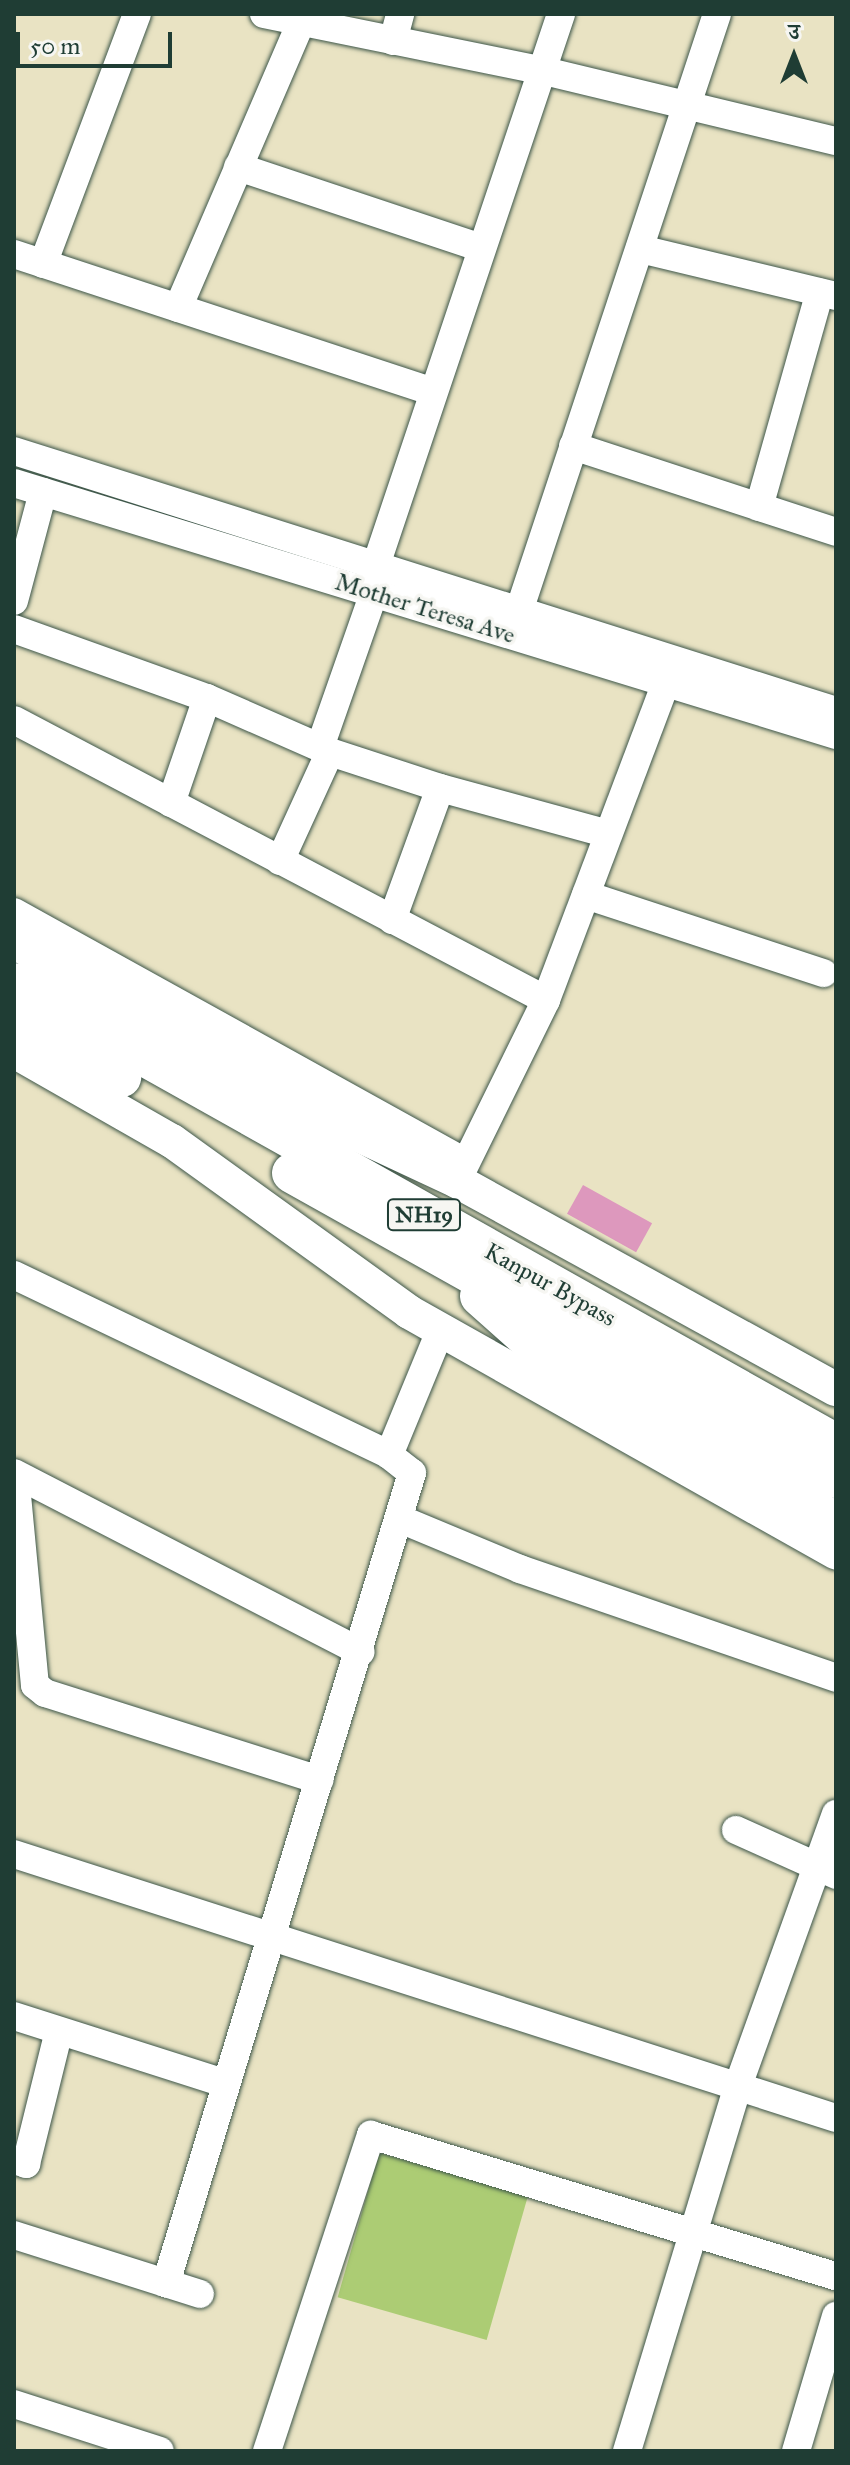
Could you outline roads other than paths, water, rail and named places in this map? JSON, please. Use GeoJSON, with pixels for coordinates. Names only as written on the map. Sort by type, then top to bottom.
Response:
{"type":"FeatureCollection","features":[{"type":"Feature","properties":{"kind":"highway","name":"Kanpur Bypass"},"geometry":{"type":"LineString","coordinates":[[14,983],[836,1444]]}},
{"type":"Feature","properties":{"kind":"highway","name":"Kanpur Bypass"},"geometry":{"type":"LineString","coordinates":[[14,1017],[836,1478]]}},
{"type":"Feature","properties":{"kind":"highway"},"geometry":{"type":"LineString","coordinates":[[508,1262],[616,1292],[836,1415]]}},
{"type":"Feature","properties":{"kind":"highway"},"geometry":{"type":"LineString","coordinates":[[468,1273],[483,1301],[554,1362],[836,1522]]}},
{"type":"Feature","properties":{"kind":"main road"},"geometry":{"type":"LineString","coordinates":[[14,942],[348,1130],[460,1171],[836,1389]]}},
{"type":"Feature","properties":{"kind":"main road"},"geometry":{"type":"LineString","coordinates":[[14,1051],[172,1141],[355,1276],[441,1329],[836,1553]]}},
{"type":"Feature","properties":{"kind":"street"},"geometry":{"type":"LineString","coordinates":[[43,264],[137,14]]}},
{"type":"Feature","properties":{"kind":"street"},"geometry":{"type":"LineString","coordinates":[[264,14],[544,71],[836,141]]}},
{"type":"Feature","properties":{"kind":"street"},"geometry":{"type":"LineString","coordinates":[[393,41],[400,14]]}},
{"type":"Feature","properties":{"kind":"street"},"geometry":{"type":"LineString","coordinates":[[280,861],[325,750],[431,391],[544,71],[561,14]]}},
{"type":"Feature","properties":{"kind":"street"},"geometry":{"type":"LineString","coordinates":[[519,611],[717,14]]}},
{"type":"Feature","properties":{"kind":"street"},"geometry":{"type":"LineString","coordinates":[[178,308],[301,22]]}},
{"type":"Feature","properties":{"kind":"street"},"geometry":{"type":"LineString","coordinates":[[238,167],[481,248]]}},
{"type":"Feature","properties":{"kind":"street"},"geometry":{"type":"LineString","coordinates":[[640,249],[828,294],[759,507]]}},
{"type":"Feature","properties":{"kind":"street"},"geometry":{"type":"LineString","coordinates":[[14,254],[431,391]]}},
{"type":"Feature","properties":{"kind":"street"},"geometry":{"type":"LineString","coordinates":[[573,446],[836,532]]}},
{"type":"Feature","properties":{"kind":"street"},"geometry":{"type":"LineString","coordinates":[[14,451],[373,583],[519,611],[670,671],[836,711]]}},
{"type":"Feature","properties":{"kind":"street","name":"Mother Teresa Ave"},"geometry":{"type":"LineString","coordinates":[[14,483],[373,583],[670,671],[836,735]]}},
{"type":"Feature","properties":{"kind":"street"},"geometry":{"type":"LineString","coordinates":[[14,601],[43,492]]}},
{"type":"Feature","properties":{"kind":"street"},"geometry":{"type":"LineString","coordinates":[[14,629],[207,698],[325,750],[440,788],[608,834]]}},
{"type":"Feature","properties":{"kind":"street"},"geometry":{"type":"LineString","coordinates":[[14,912],[460,1171],[546,1000],[670,671]]}},
{"type":"Feature","properties":{"kind":"street"},"geometry":{"type":"LineString","coordinates":[[171,803],[207,698]]}},
{"type":"Feature","properties":{"kind":"street"},"geometry":{"type":"LineString","coordinates":[[14,720],[546,1000]]}},
{"type":"Feature","properties":{"kind":"street"},"geometry":{"type":"LineString","coordinates":[[392,920],[440,788]]}},
{"type":"Feature","properties":{"kind":"street"},"geometry":{"type":"LineString","coordinates":[[586,895],[823,973]]}},
{"type":"Feature","properties":{"kind":"street"},"geometry":{"type":"LineString","coordinates":[[14,1275],[389,1455],[412,1473],[361,1652],[270,1934],[166,2283]]}},
{"type":"Feature","properties":{"kind":"street"},"geometry":{"type":"LineString","coordinates":[[389,1455],[441,1329]]}},
{"type":"Feature","properties":{"kind":"street"},"geometry":{"type":"LineString","coordinates":[[15,1474],[361,1652]]}},
{"type":"Feature","properties":{"kind":"street"},"geometry":{"type":"LineString","coordinates":[[15,1474],[35,1685],[45,1693],[320,1780]]}},
{"type":"Feature","properties":{"kind":"street"},"geometry":{"type":"LineString","coordinates":[[400,1519],[520,1569],[836,1678]]}},
{"type":"Feature","properties":{"kind":"street"},"geometry":{"type":"LineString","coordinates":[[627,2451],[739,2083],[827,1870],[836,1814]]}},
{"type":"Feature","properties":{"kind":"street"},"geometry":{"type":"LineString","coordinates":[[736,1830],[827,1870]]}},
{"type":"Feature","properties":{"kind":"street"},"geometry":{"type":"LineString","coordinates":[[14,1854],[739,2083],[836,2118]]}},
{"type":"Feature","properties":{"kind":"street"},"geometry":{"type":"LineString","coordinates":[[14,2016],[224,2083]]}},
{"type":"Feature","properties":{"kind":"street"},"geometry":{"type":"LineString","coordinates":[[14,2160],[26,2164],[59,2031]]}},
{"type":"Feature","properties":{"kind":"street"},"geometry":{"type":"LineString","coordinates":[[267,2451],[371,2135],[836,2276]]}},
{"type":"Feature","properties":{"kind":"street"},"geometry":{"type":"LineString","coordinates":[[14,2235],[200,2294]]}},
{"type":"Feature","properties":{"kind":"street"},"geometry":{"type":"LineString","coordinates":[[796,2451],[836,2316]]}},
{"type":"Feature","properties":{"kind":"street"},"geometry":{"type":"LineString","coordinates":[[14,2404],[160,2451]]}}]}
